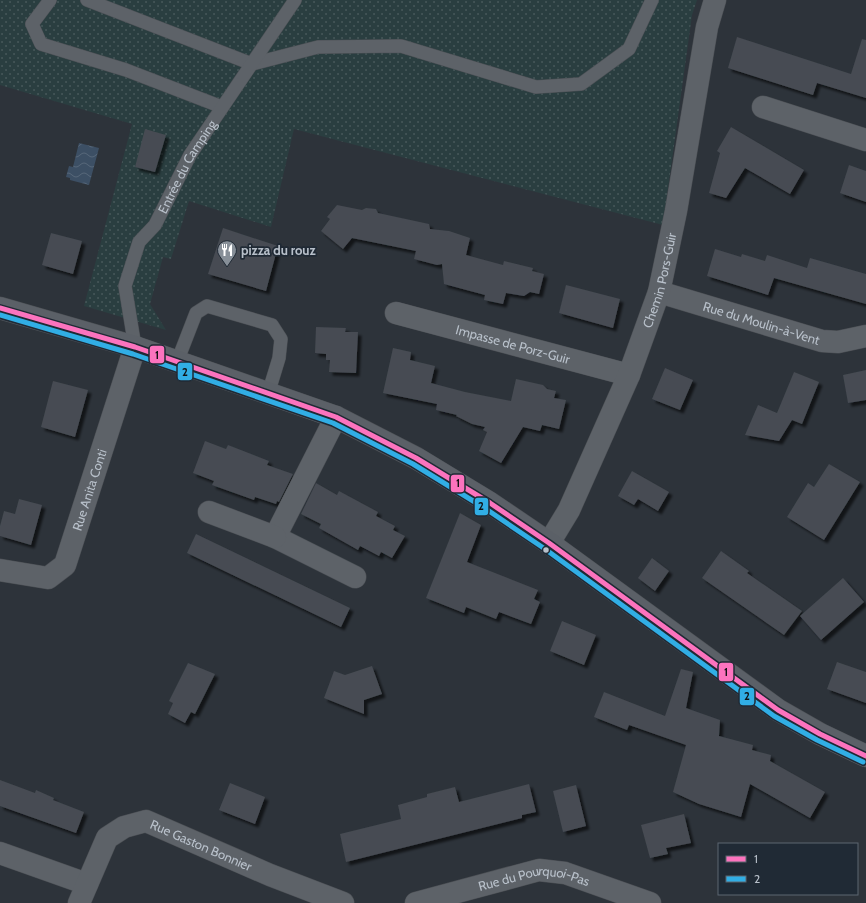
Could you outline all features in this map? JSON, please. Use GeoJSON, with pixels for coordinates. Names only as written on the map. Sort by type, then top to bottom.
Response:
{"type":"FeatureCollection","features":[{"type":"Feature","properties":{"kind":"main road"},"geometry":{"type":"LineString","coordinates":[[0,308],[135,347],[336,417],[416,458],[490,503],[549,543],[778,710],[820,734],[866,756]]}},
{"type":"Feature","properties":{"kind":"street","name":"Chemin Pors-Guir"},"geometry":{"type":"LineString","coordinates":[[549,543],[569,510],[629,375],[659,292],[676,211],[707,27],[715,0]]}},
{"type":"Feature","properties":{"kind":"street"},"geometry":{"type":"LineString","coordinates":[[763,107],[866,140]]}},
{"type":"Feature","properties":{"kind":"street","name":"Rue du Moulin-à-Vent"},"geometry":{"type":"LineString","coordinates":[[659,292],[822,341],[838,342],[866,336]]}},
{"type":"Feature","properties":{"kind":"street","name":"Impasse de Porz-Guir"},"geometry":{"type":"LineString","coordinates":[[396,313],[629,375]]}},
{"type":"Feature","properties":{"kind":"street","name":"Rue Anita Conti"},"geometry":{"type":"LineString","coordinates":[[0,570],[48,578],[65,565],[135,347]]}},
{"type":"Feature","properties":{"kind":"street"},"geometry":{"type":"LineString","coordinates":[[275,537],[336,417]]}},
{"type":"Feature","properties":{"kind":"street"},"geometry":{"type":"LineString","coordinates":[[209,512],[275,537],[355,577]]}},
{"type":"Feature","properties":{"kind":"street","name":"Rue Gaston Bonnier"},"geometry":{"type":"LineString","coordinates":[[0,853],[83,894],[107,838],[124,827],[146,821],[270,875],[343,903]]}},
{"type":"Feature","properties":{"kind":"street","name":"Rue du Pourquoi-Pas"},"geometry":{"type":"LineString","coordinates":[[416,903],[539,870],[565,872],[650,903]]}},
{"type":"Feature","properties":{"kind":"lane"},"geometry":{"type":"LineString","coordinates":[[50,0],[32,24],[41,44],[126,70],[222,107]]}},
{"type":"Feature","properties":{"kind":"lane"},"geometry":{"type":"LineString","coordinates":[[87,0],[252,64],[318,47],[401,46],[536,87],[581,84],[628,48],[652,0]]}},
{"type":"Feature","properties":{"kind":"lane","name":"Entrée du Camping"},"geometry":{"type":"LineString","coordinates":[[135,347],[125,286],[139,242],[155,225],[190,155],[295,0]]}},
{"type":"Feature","properties":{"kind":"lane"},"geometry":{"type":"LineString","coordinates":[[177,362],[196,313],[206,306],[272,325],[281,339],[279,358],[268,394]]}},
{"type":"Feature","properties":{"kind":"green space"},"geometry":{"type":"Polygon","coordinates":[[[0,0],[697,0],[692,15],[663,225],[294,129],[271,227],[189,201],[171,259],[163,257],[150,304],[166,330],[84,306],[132,124],[0,85],[0,0]]]}},
{"type":"Feature","properties":{"kind":"water"},"geometry":{"type":"Polygon","coordinates":[[[79,143],[99,148],[89,185],[70,180],[70,178],[66,177],[69,166],[73,167],[79,143]]]}},
{"type":"Feature","properties":{"kind":"building"},"geometry":{"type":"Polygon","coordinates":[[[737,37],[851,74],[862,39],[866,40],[866,98],[817,83],[813,95],[728,68],[737,37]]]}},
{"type":"Feature","properties":{"kind":"building"},"geometry":{"type":"Polygon","coordinates":[[[731,127],[804,170],[790,194],[745,168],[726,198],[709,193],[720,153],[717,151],[731,127]]]}},
{"type":"Feature","properties":{"kind":"building"},"geometry":{"type":"Polygon","coordinates":[[[145,129],[166,135],[155,172],[135,167],[145,129]]]}},
{"type":"Feature","properties":{"kind":"building"},"geometry":{"type":"Polygon","coordinates":[[[849,165],[866,171],[866,202],[840,193],[849,165]]]}},
{"type":"Feature","properties":{"kind":"building"},"geometry":{"type":"Polygon","coordinates":[[[337,205],[362,210],[366,208],[376,209],[378,213],[429,224],[430,229],[449,231],[470,238],[466,255],[503,265],[504,261],[533,268],[532,271],[544,274],[539,294],[530,292],[524,296],[506,293],[503,304],[484,300],[485,295],[444,284],[442,264],[437,265],[414,259],[416,251],[352,238],[343,249],[321,231],[330,219],[327,217],[337,205]]]}},
{"type":"Feature","properties":{"kind":"building"},"geometry":{"type":"Polygon","coordinates":[[[223,228],[278,246],[266,291],[208,274],[223,228]]]}},
{"type":"Feature","properties":{"kind":"building"},"geometry":{"type":"Polygon","coordinates":[[[51,233],[82,241],[73,274],[42,265],[51,233]]]}},
{"type":"Feature","properties":{"kind":"building"},"geometry":{"type":"Polygon","coordinates":[[[715,249],[741,257],[742,254],[765,261],[767,255],[807,268],[810,258],[866,274],[866,304],[774,278],[768,295],[707,276],[715,249]]]}},
{"type":"Feature","properties":{"kind":"building"},"geometry":{"type":"Polygon","coordinates":[[[566,285],[620,299],[613,328],[559,313],[566,285]]]}},
{"type":"Feature","properties":{"kind":"building"},"geometry":{"type":"Polygon","coordinates":[[[316,327],[346,328],[345,332],[358,332],[356,373],[329,372],[330,360],[326,360],[326,354],[315,353],[316,327]]]}},
{"type":"Feature","properties":{"kind":"building"},"geometry":{"type":"Polygon","coordinates":[[[393,348],[411,352],[410,360],[435,366],[431,383],[465,392],[511,401],[516,379],[543,385],[547,389],[556,391],[554,398],[566,400],[559,429],[542,425],[540,431],[523,427],[501,463],[479,451],[487,432],[483,430],[485,427],[472,424],[456,416],[457,415],[436,410],[437,404],[383,393],[393,348]]]}},
{"type":"Feature","properties":{"kind":"building"},"geometry":{"type":"Polygon","coordinates":[[[665,368],[693,380],[680,410],[652,399],[665,368]]]}},
{"type":"Feature","properties":{"kind":"building"},"geometry":{"type":"Polygon","coordinates":[[[866,370],[866,400],[848,403],[843,375],[866,370]]]}},
{"type":"Feature","properties":{"kind":"building"},"geometry":{"type":"Polygon","coordinates":[[[794,372],[819,382],[802,424],[792,420],[779,441],[745,435],[758,405],[777,413],[794,372]]]}},
{"type":"Feature","properties":{"kind":"building"},"geometry":{"type":"Polygon","coordinates":[[[53,381],[88,390],[75,437],[41,427],[53,381]]]}},
{"type":"Feature","properties":{"kind":"building"},"geometry":{"type":"Polygon","coordinates":[[[205,441],[226,449],[228,445],[269,461],[267,465],[293,474],[279,502],[277,501],[276,504],[255,497],[254,500],[212,485],[214,481],[193,473],[205,441]]]}},
{"type":"Feature","properties":{"kind":"building"},"geometry":{"type":"Polygon","coordinates":[[[829,464],[860,482],[824,540],[787,517],[808,483],[814,487],[829,464]]]}},
{"type":"Feature","properties":{"kind":"building"},"geometry":{"type":"Polygon","coordinates":[[[632,471],[669,492],[658,511],[638,499],[634,505],[618,496],[632,471]]]}},
{"type":"Feature","properties":{"kind":"building"},"geometry":{"type":"Polygon","coordinates":[[[316,483],[337,495],[339,491],[378,512],[376,516],[395,526],[393,530],[405,536],[392,558],[381,552],[379,556],[360,546],[358,550],[319,528],[321,524],[301,514],[316,483]]]}},
{"type":"Feature","properties":{"kind":"building"},"geometry":{"type":"Polygon","coordinates":[[[19,499],[42,505],[31,545],[0,536],[0,526],[4,511],[15,514],[19,499]]]}},
{"type":"Feature","properties":{"kind":"building"},"geometry":{"type":"Polygon","coordinates":[[[460,513],[481,525],[467,562],[538,590],[534,599],[540,602],[531,624],[499,612],[496,619],[466,607],[464,613],[426,598],[460,513]]]}},
{"type":"Feature","properties":{"kind":"building"},"geometry":{"type":"Polygon","coordinates":[[[196,534],[350,608],[341,627],[187,553],[196,534]]]}},
{"type":"Feature","properties":{"kind":"building"},"geometry":{"type":"Polygon","coordinates":[[[721,551],[749,571],[747,573],[802,611],[784,635],[702,578],[721,551]]]}},
{"type":"Feature","properties":{"kind":"building"},"geometry":{"type":"Polygon","coordinates":[[[652,558],[669,571],[655,591],[638,578],[652,558]]]}},
{"type":"Feature","properties":{"kind":"building"},"geometry":{"type":"Polygon","coordinates":[[[843,578],[864,602],[821,640],[800,616],[843,578]]]}},
{"type":"Feature","properties":{"kind":"building"},"geometry":{"type":"Polygon","coordinates":[[[562,621],[596,635],[584,665],[550,651],[562,621]]]}},
{"type":"Feature","properties":{"kind":"building"},"geometry":{"type":"Polygon","coordinates":[[[837,662],[866,672],[866,703],[827,689],[837,662]]]}},
{"type":"Feature","properties":{"kind":"building"},"geometry":{"type":"Polygon","coordinates":[[[188,663],[215,674],[195,714],[191,712],[185,723],[168,714],[173,703],[169,701],[188,663]]]}},
{"type":"Feature","properties":{"kind":"building"},"geometry":{"type":"Polygon","coordinates":[[[372,666],[382,694],[364,700],[364,714],[324,698],[334,671],[345,675],[372,666]]]}},
{"type":"Feature","properties":{"kind":"building"},"geometry":{"type":"Polygon","coordinates":[[[681,669],[693,672],[686,708],[720,720],[719,736],[753,745],[752,750],[771,755],[770,761],[825,792],[810,818],[750,784],[741,817],[699,804],[673,792],[686,745],[629,725],[627,730],[594,717],[604,692],[665,716],[681,669]]]}},
{"type":"Feature","properties":{"kind":"building"},"geometry":{"type":"Polygon","coordinates":[[[0,780],[35,793],[36,790],[54,798],[53,800],[84,812],[76,833],[0,806],[0,780]]]}},
{"type":"Feature","properties":{"kind":"building"},"geometry":{"type":"Polygon","coordinates":[[[230,783],[265,797],[255,824],[219,810],[230,783]]]}},
{"type":"Feature","properties":{"kind":"building"},"geometry":{"type":"Polygon","coordinates":[[[529,784],[536,812],[522,815],[522,818],[346,862],[340,834],[401,819],[398,805],[427,797],[427,794],[455,787],[459,802],[529,784]]]}},
{"type":"Feature","properties":{"kind":"building"},"geometry":{"type":"Polygon","coordinates":[[[576,785],[586,826],[563,832],[553,791],[576,785]]]}},
{"type":"Feature","properties":{"kind":"building"},"geometry":{"type":"Polygon","coordinates":[[[684,814],[691,843],[666,848],[668,854],[650,858],[641,825],[684,814]]]}},
{"type":"Feature","properties":{"kind":"transit line","name":"1"},"geometry":{"type":"LineString","coordinates":[[0,308],[135,347],[336,417],[416,458],[490,503],[549,543],[778,710],[820,734],[866,756]]}},
{"type":"Feature","properties":{"kind":"transit line","name":"2"},"geometry":{"type":"LineString","coordinates":[[0,315],[133,354],[333,423],[413,464],[486,509],[545,549],[774,716],[817,740],[863,762]]}},
{"type":"Feature","properties":{"kind":"place","name":"pizza du rouz"},"geometry":{"type":"Point","coordinates":[227,267]}}]}
